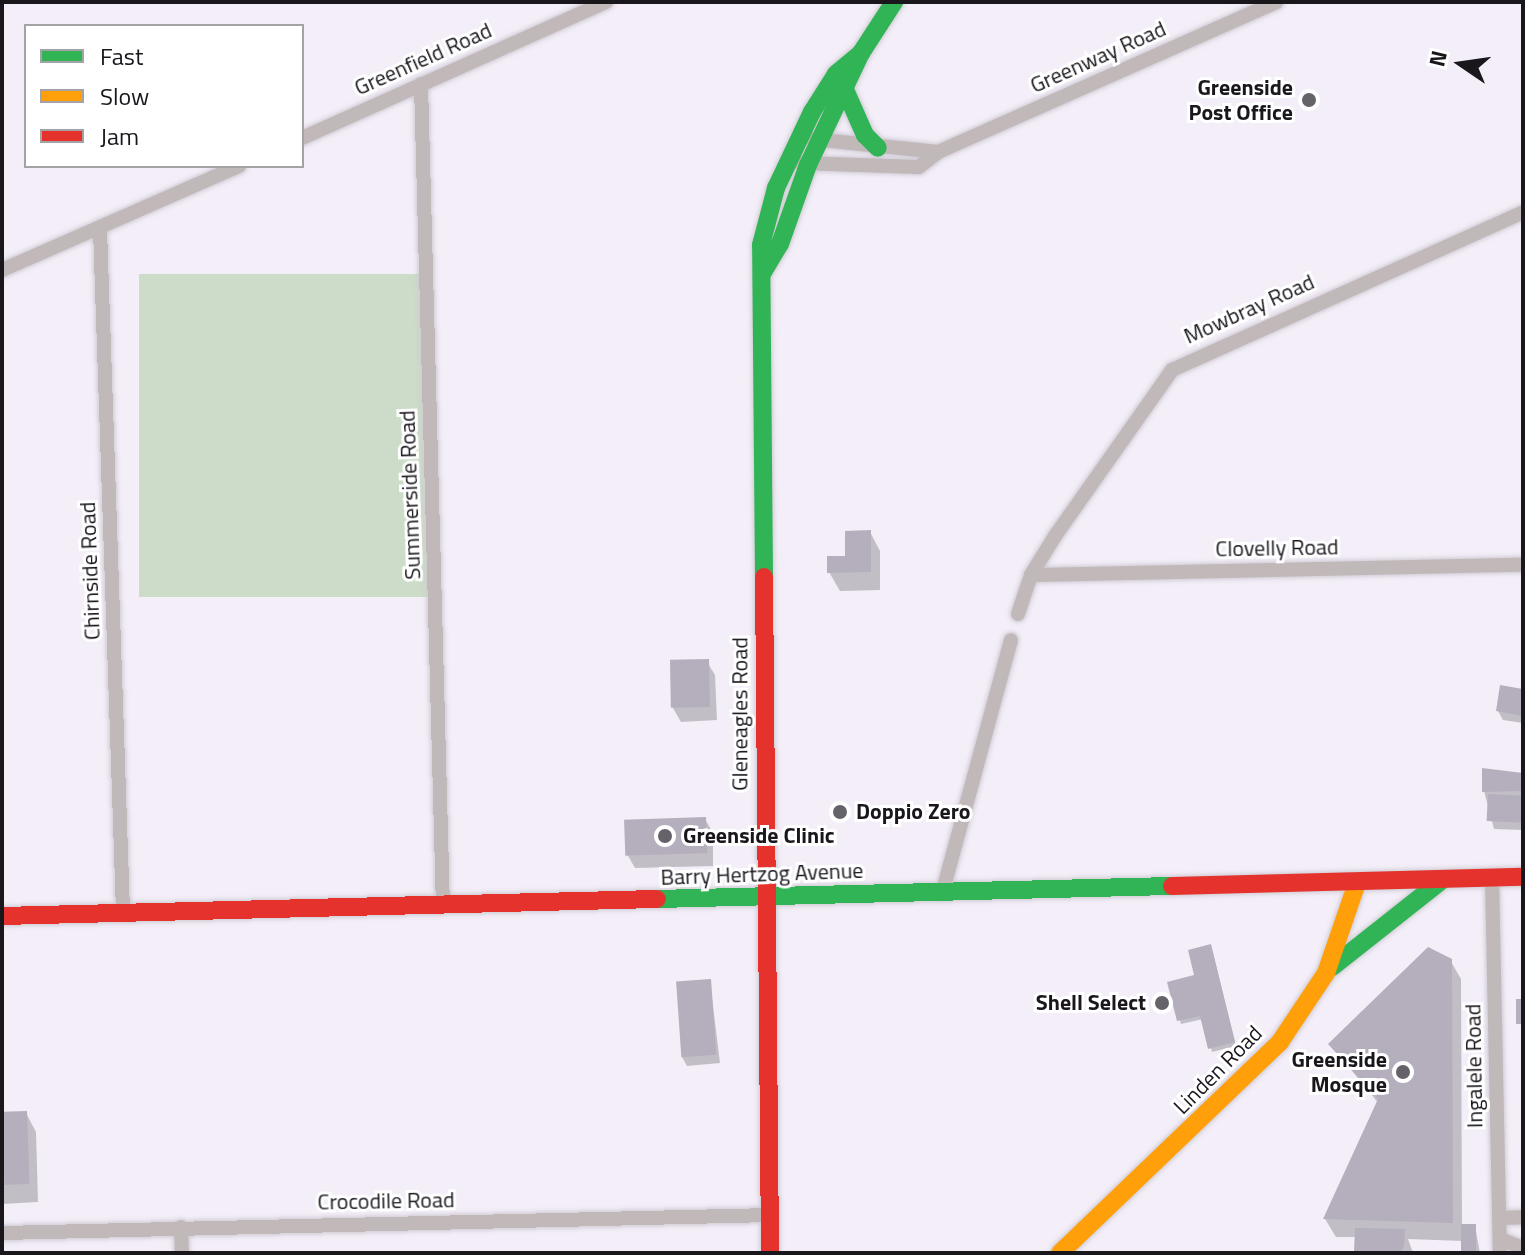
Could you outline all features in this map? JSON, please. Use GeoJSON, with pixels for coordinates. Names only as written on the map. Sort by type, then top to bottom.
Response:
{"type":"FeatureCollection","features":[{"type":"Feature","properties":{"kind":"main road","name":"Gleneagles Road"},"geometry":{"type":"LineString","coordinates":[[763,272],[780,244],[808,165],[846,92],[861,53],[894,2]]}},
{"type":"Feature","properties":{"kind":"main road","name":"Gleneagles Road"},"geometry":{"type":"LineString","coordinates":[[770,1253],[762,230],[799,136],[836,74],[861,53]]}},
{"type":"Feature","properties":{"kind":"main road"},"geometry":{"type":"LineString","coordinates":[[846,92],[865,135],[878,148]]}},
{"type":"Feature","properties":{"kind":"main road","name":"Barry Hertzog Avenue"},"geometry":{"type":"LineString","coordinates":[[2,916],[1523,877]]}},
{"type":"Feature","properties":{"kind":"main road"},"geometry":{"type":"LineString","coordinates":[[1326,973],[1442,880]]}},
{"type":"Feature","properties":{"kind":"main road","name":"Linden Road"},"geometry":{"type":"LineString","coordinates":[[1060,1253],[1261,1065],[1326,973],[1357,883]]}},
{"type":"Feature","properties":{"kind":"street","name":"Greenfield Road"},"geometry":{"type":"LineString","coordinates":[[304,137],[606,2]]}},
{"type":"Feature","properties":{"kind":"street","name":"Greenway Road"},"geometry":{"type":"LineString","coordinates":[[788,159],[808,165],[919,167],[938,152],[1276,2]]}},
{"type":"Feature","properties":{"kind":"street","name":"Summerside Road"},"geometry":{"type":"LineString","coordinates":[[421,84],[443,905]]}},
{"type":"Feature","properties":{"kind":"street","name":"Greenway Road"},"geometry":{"type":"LineString","coordinates":[[799,136],[878,148],[938,152]]}},
{"type":"Feature","properties":{"kind":"street"},"geometry":{"type":"LineString","coordinates":[[2,270],[235,168]]}},
{"type":"Feature","properties":{"kind":"street","name":"Mowbray Road"},"geometry":{"type":"LineString","coordinates":[[1018,614],[1031,575],[1172,370],[1523,212]]}},
{"type":"Feature","properties":{"kind":"street","name":"Chirnside Road"},"geometry":{"type":"LineString","coordinates":[[100,229],[123,912]]}},
{"type":"Feature","properties":{"kind":"street","name":"Clovelly Road"},"geometry":{"type":"LineString","coordinates":[[1031,575],[1523,565]]}},
{"type":"Feature","properties":{"kind":"street"},"geometry":{"type":"LineString","coordinates":[[942,894],[1011,640]]}},
{"type":"Feature","properties":{"kind":"street","name":"Ingalele Road"},"geometry":{"type":"LineString","coordinates":[[1492,878],[1500,1246]]}},
{"type":"Feature","properties":{"kind":"street","name":"Crocodile Road"},"geometry":{"type":"LineString","coordinates":[[2,1233],[770,1215]]}},
{"type":"Feature","properties":{"kind":"street"},"geometry":{"type":"LineString","coordinates":[[1499,1218],[1523,1217]]}},
{"type":"Feature","properties":{"kind":"street"},"geometry":{"type":"LineString","coordinates":[[181,1227],[182,1253]]}},
{"type":"Feature","properties":{"kind":"street"},"geometry":{"type":"LineString","coordinates":[[1500,1246],[1523,1248]]}},
{"type":"Feature","properties":{"kind":"green space"},"geometry":{"type":"Polygon","coordinates":[[[139,274],[428,274],[428,597],[139,597],[139,274]]]}},
{"type":"Feature","properties":{"kind":"building"},"geometry":{"type":"Polygon","coordinates":[[[871,530],[871,572],[827,573],[827,556],[845,556],[845,531],[871,530]]]}},
{"type":"Feature","properties":{"kind":"building"},"geometry":{"type":"Polygon","coordinates":[[[709,659],[710,707],[671,708],[670,660],[709,659]]]}},
{"type":"Feature","properties":{"kind":"building"},"geometry":{"type":"Polygon","coordinates":[[[1500,685],[1523,689],[1523,716],[1496,711],[1500,685]]]}},
{"type":"Feature","properties":{"kind":"building"},"geometry":{"type":"Polygon","coordinates":[[[1482,768],[1523,773],[1523,791],[1482,792],[1482,768]]]}},
{"type":"Feature","properties":{"kind":"building"},"geometry":{"type":"Polygon","coordinates":[[[1488,794],[1523,796],[1522,823],[1487,821],[1488,794]]]}},
{"type":"Feature","properties":{"kind":"building","name":"Greenside Clinic"},"geometry":{"type":"Polygon","coordinates":[[[706,817],[707,853],[625,856],[624,820],[706,817]]]}},
{"type":"Feature","properties":{"kind":"building"},"geometry":{"type":"Polygon","coordinates":[[[1211,944],[1235,1042],[1208,1049],[1200,1016],[1177,1021],[1167,982],[1194,975],[1188,950],[1211,944]]]}},
{"type":"Feature","properties":{"kind":"building","name":"Greenside Mosque"},"geometry":{"type":"Polygon","coordinates":[[[1428,947],[1452,959],[1453,1223],[1323,1219],[1378,1099],[1328,1044],[1428,947]]]}},
{"type":"Feature","properties":{"kind":"building"},"geometry":{"type":"Polygon","coordinates":[[[711,979],[716,1055],[681,1057],[676,981],[711,979]]]}},
{"type":"Feature","properties":{"kind":"building"},"geometry":{"type":"Polygon","coordinates":[[[1516,999],[1523,999],[1523,1024],[1516,1024],[1516,999]]]}},
{"type":"Feature","properties":{"kind":"building"},"geometry":{"type":"Polygon","coordinates":[[[27,1111],[30,1184],[5,1185],[2,1112],[27,1111]]]}},
{"type":"Feature","properties":{"kind":"building"},"geometry":{"type":"Polygon","coordinates":[[[1461,1224],[1476,1224],[1476,1253],[1461,1253],[1461,1224]]]}},
{"type":"Feature","properties":{"kind":"building"},"geometry":{"type":"Polygon","coordinates":[[[1355,1228],[1405,1229],[1404,1246],[1400,1253],[1354,1252],[1355,1228]]]}},
{"type":"Feature","properties":{"kind":"traffic: fast"},"geometry":{"type":"LineString","coordinates":[[763,272],[780,244],[808,165],[861,53],[894,2]]}},
{"type":"Feature","properties":{"kind":"traffic: fast"},"geometry":{"type":"LineString","coordinates":[[764,577],[761,245],[776,188],[812,112],[836,74],[861,53]]}},
{"type":"Feature","properties":{"kind":"traffic: fast"},"geometry":{"type":"LineString","coordinates":[[846,92],[865,135],[878,148]]}},
{"type":"Feature","properties":{"kind":"traffic: fast"},"geometry":{"type":"LineString","coordinates":[[1332,967],[1442,880]]}},
{"type":"Feature","properties":{"kind":"traffic: fast"},"geometry":{"type":"LineString","coordinates":[[657,899],[1172,886]]}},
{"type":"Feature","properties":{"kind":"traffic: slow"},"geometry":{"type":"LineString","coordinates":[[1060,1253],[1280,1042],[1326,973],[1357,883]]}},
{"type":"Feature","properties":{"kind":"traffic: jam"},"geometry":{"type":"LineString","coordinates":[[764,577],[770,1253]]}},
{"type":"Feature","properties":{"kind":"traffic: jam"},"geometry":{"type":"LineString","coordinates":[[1172,886],[1523,877]]}},
{"type":"Feature","properties":{"kind":"traffic: jam"},"geometry":{"type":"LineString","coordinates":[[2,916],[657,899]]}},
{"type":"Feature","properties":{"kind":"place","name":"Greenside Post Office"},"geometry":{"type":"Point","coordinates":[1309,100]}},
{"type":"Feature","properties":{"kind":"place","name":"Doppio Zero"},"geometry":{"type":"Point","coordinates":[840,812]}},
{"type":"Feature","properties":{"kind":"place","name":"Greenside Clinic"},"geometry":{"type":"Point","coordinates":[665,836]}},
{"type":"Feature","properties":{"kind":"place","name":"Shell Select"},"geometry":{"type":"Point","coordinates":[1162,1003]}},
{"type":"Feature","properties":{"kind":"place","name":"Greenside Mosque"},"geometry":{"type":"Point","coordinates":[1403,1072]}}]}
